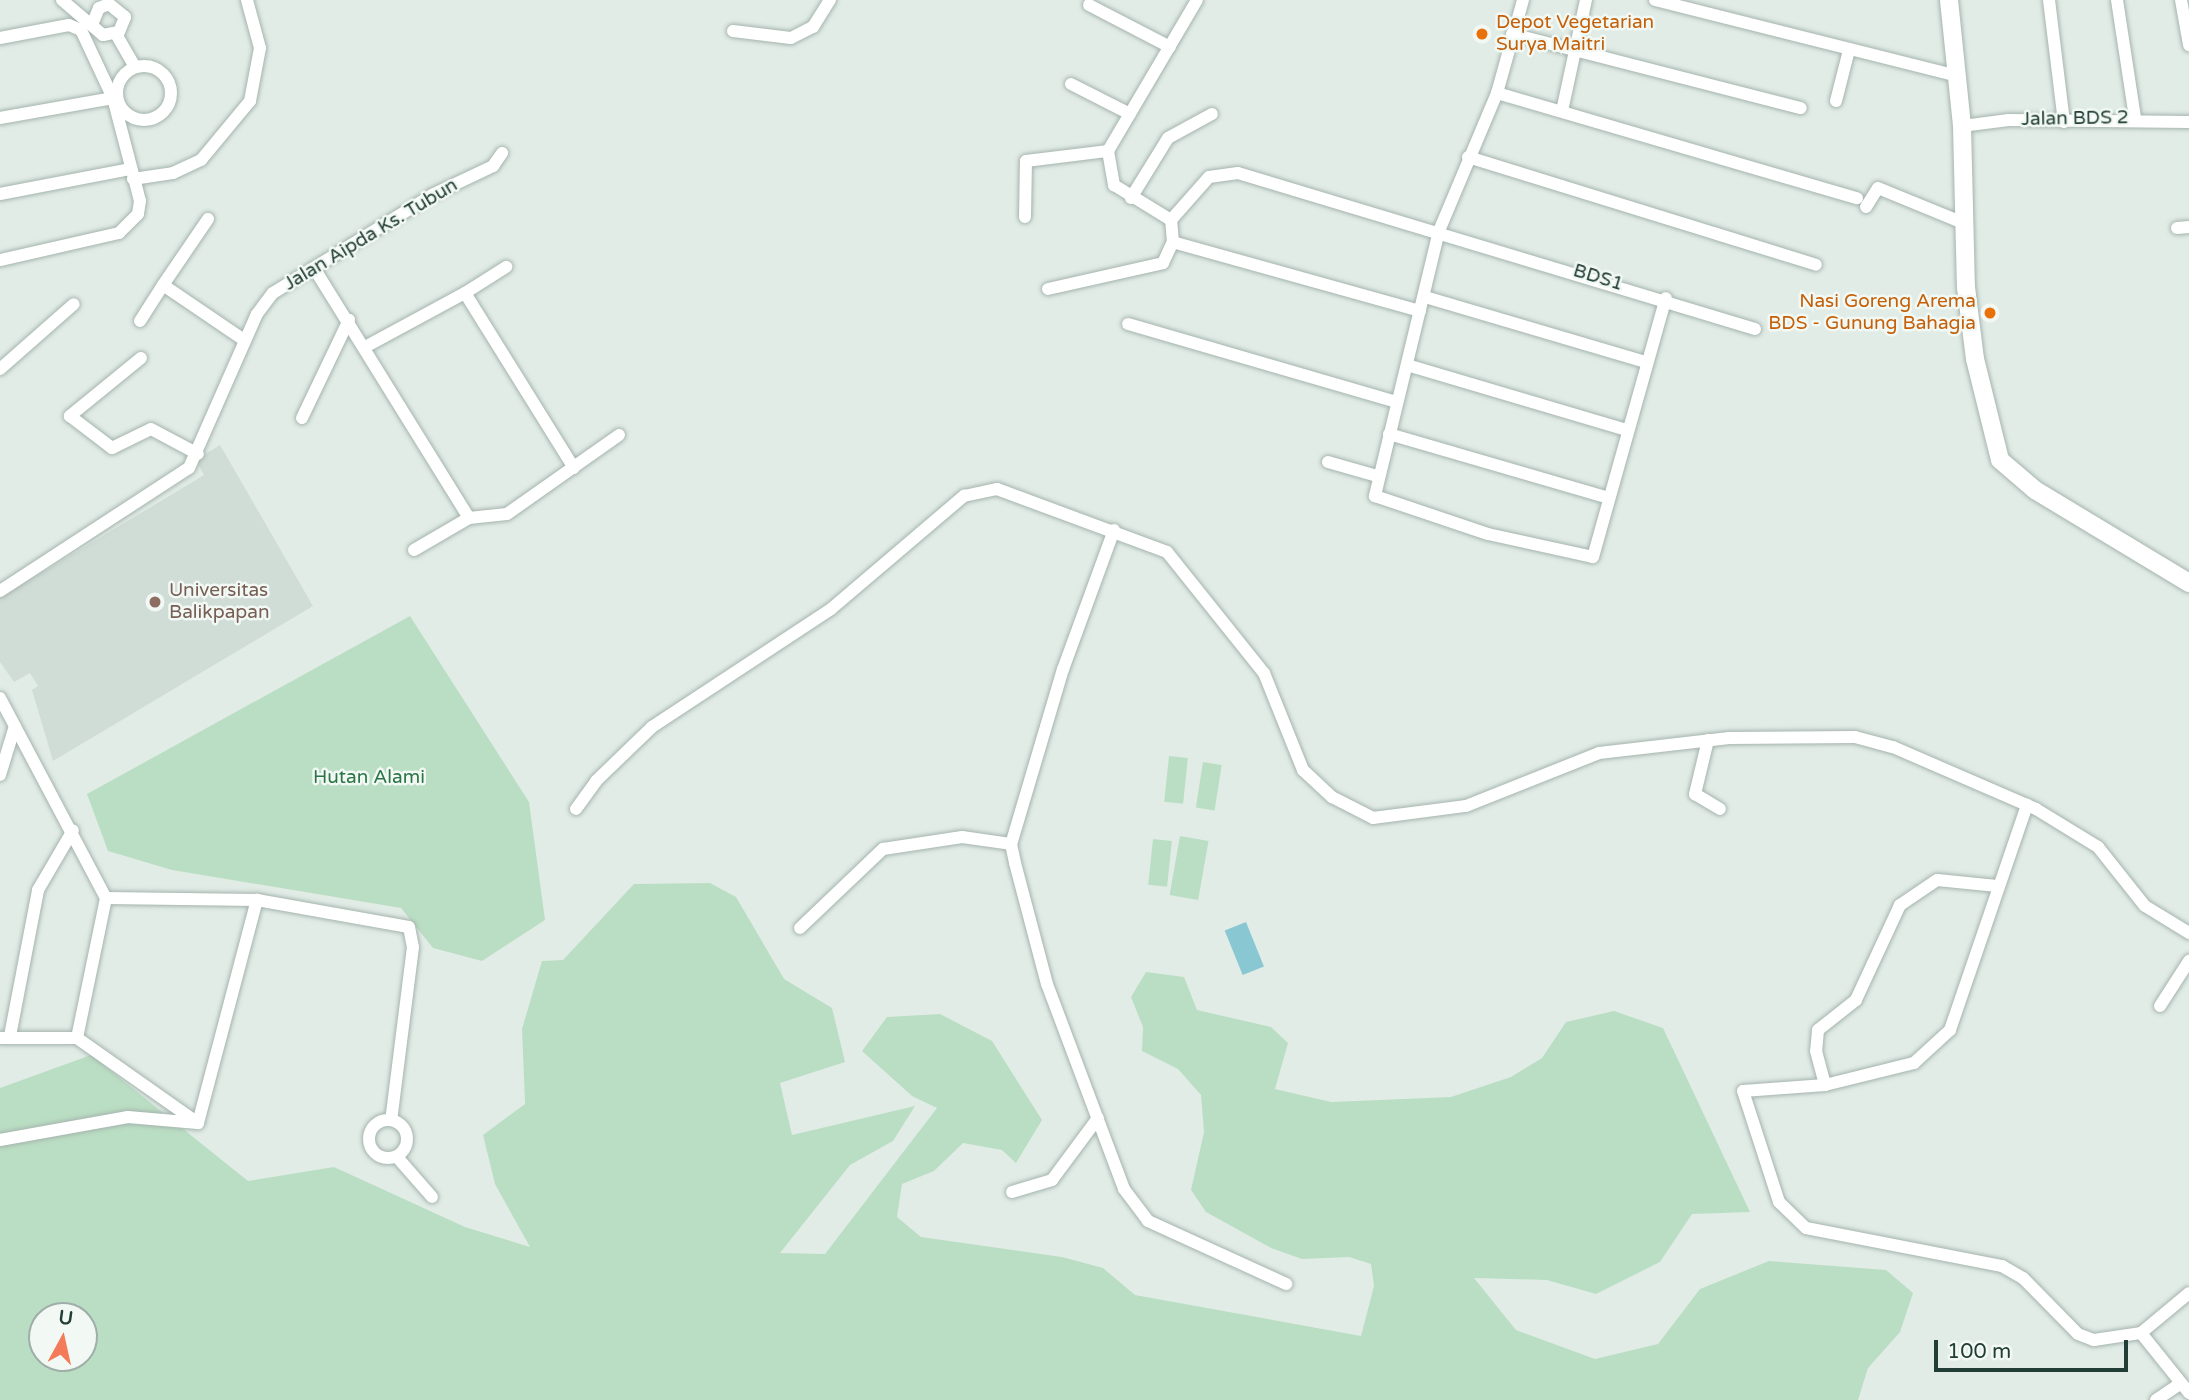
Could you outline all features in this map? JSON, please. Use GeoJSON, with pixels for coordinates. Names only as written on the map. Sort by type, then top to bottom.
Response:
{"type":"FeatureCollection","features":[{"type":"Feature","properties":{"kind":"street"},"geometry":{"type":"LineString","coordinates":[[62,0],[93,22],[103,35],[116,34]]}},
{"type":"Feature","properties":{"kind":"street"},"geometry":{"type":"LineString","coordinates":[[0,194],[131,174],[173,173],[201,160],[250,101],[260,48],[247,0]]}},
{"type":"Feature","properties":{"kind":"street"},"geometry":{"type":"LineString","coordinates":[[733,31],[791,38],[813,27],[830,0]]}},
{"type":"Feature","properties":{"kind":"street"},"geometry":{"type":"LineString","coordinates":[[1048,289],[1163,263],[1173,242],[1171,220],[1131,198],[1114,185],[1108,150],[1197,0]]}},
{"type":"Feature","properties":{"kind":"street"},"geometry":{"type":"LineString","coordinates":[[1523,0],[1497,93],[1439,231],[1425,297],[1377,476],[1375,496],[1391,506],[1590,558],[1666,298]]}},
{"type":"Feature","properties":{"kind":"street"},"geometry":{"type":"LineString","coordinates":[[1562,111],[1587,0]]}},
{"type":"Feature","properties":{"kind":"street"},"geometry":{"type":"LineString","coordinates":[[1655,0],[1957,76]]}},
{"type":"Feature","properties":{"kind":"street"},"geometry":{"type":"LineString","coordinates":[[1949,0],[1962,126],[1961,222],[1975,359],[2000,460],[2035,490],[2189,583]]}},
{"type":"Feature","properties":{"kind":"street"},"geometry":{"type":"LineString","coordinates":[[2049,0],[2064,122]]}},
{"type":"Feature","properties":{"kind":"street"},"geometry":{"type":"LineString","coordinates":[[2117,0],[2135,118]]}},
{"type":"Feature","properties":{"kind":"street"},"geometry":{"type":"LineString","coordinates":[[2181,0],[2189,46]]}},
{"type":"Feature","properties":{"kind":"street"},"geometry":{"type":"LineString","coordinates":[[93,22],[94,4],[115,2],[125,18],[116,34]]}},
{"type":"Feature","properties":{"kind":"street"},"geometry":{"type":"LineString","coordinates":[[1089,5],[1170,47]]}},
{"type":"Feature","properties":{"kind":"street"},"geometry":{"type":"LineString","coordinates":[[0,38],[76,26],[113,98],[138,214],[118,233],[0,260]]}},
{"type":"Feature","properties":{"kind":"street"},"geometry":{"type":"LineString","coordinates":[[116,34],[133,64]]}},
{"type":"Feature","properties":{"kind":"street"},"geometry":{"type":"LineString","coordinates":[[1512,34],[1801,108]]}},
{"type":"Feature","properties":{"kind":"street"},"geometry":{"type":"LineString","coordinates":[[1836,101],[1849,50]]}},
{"type":"Feature","properties":{"kind":"street"},"geometry":{"type":"LineString","coordinates":[[133,64],[153,65],[165,82],[167,111],[154,123],[136,121],[122,103],[120,81],[133,64]]}},
{"type":"Feature","properties":{"kind":"street"},"geometry":{"type":"LineString","coordinates":[[1071,84],[1130,114]]}},
{"type":"Feature","properties":{"kind":"street"},"geometry":{"type":"LineString","coordinates":[[1497,93],[1862,203],[1878,188],[1961,222]]}},
{"type":"Feature","properties":{"kind":"street"},"geometry":{"type":"LineString","coordinates":[[0,118],[113,98]]}},
{"type":"Feature","properties":{"kind":"street"},"geometry":{"type":"LineString","coordinates":[[1131,198],[1168,138],[1212,114]]}},
{"type":"Feature","properties":{"kind":"street","name":"Jalan BDS 2"},"geometry":{"type":"LineString","coordinates":[[1962,126],[2135,118],[2189,122]]}},
{"type":"Feature","properties":{"kind":"street"},"geometry":{"type":"LineString","coordinates":[[1025,217],[1026,161],[1108,150]]}},
{"type":"Feature","properties":{"kind":"street","name":"Jalan Aipda Ks. Tubun"},"geometry":{"type":"LineString","coordinates":[[0,590],[177,479],[198,454],[244,340],[264,302],[432,195],[493,166],[502,153]]}},
{"type":"Feature","properties":{"kind":"street"},"geometry":{"type":"LineString","coordinates":[[1468,157],[1816,265]]}},
{"type":"Feature","properties":{"kind":"street","name":"BDS1"},"geometry":{"type":"LineString","coordinates":[[1171,220],[1209,177],[1224,172],[1439,231],[1666,298],[1755,329]]}},
{"type":"Feature","properties":{"kind":"street"},"geometry":{"type":"LineString","coordinates":[[140,321],[208,219]]}},
{"type":"Feature","properties":{"kind":"street"},"geometry":{"type":"LineString","coordinates":[[1173,242],[1420,312]]}},
{"type":"Feature","properties":{"kind":"street"},"geometry":{"type":"LineString","coordinates":[[365,347],[465,293],[506,267]]}},
{"type":"Feature","properties":{"kind":"street"},"geometry":{"type":"LineString","coordinates":[[314,268],[349,320],[469,519]]}},
{"type":"Feature","properties":{"kind":"street"},"geometry":{"type":"LineString","coordinates":[[163,285],[244,340]]}},
{"type":"Feature","properties":{"kind":"street"},"geometry":{"type":"LineString","coordinates":[[465,293],[574,468]]}},
{"type":"Feature","properties":{"kind":"street"},"geometry":{"type":"LineString","coordinates":[[1425,297],[1646,362]]}},
{"type":"Feature","properties":{"kind":"street"},"geometry":{"type":"LineString","coordinates":[[0,369],[74,304]]}},
{"type":"Feature","properties":{"kind":"street"},"geometry":{"type":"LineString","coordinates":[[302,418],[349,320]]}},
{"type":"Feature","properties":{"kind":"street"},"geometry":{"type":"LineString","coordinates":[[1128,324],[1396,402]]}},
{"type":"Feature","properties":{"kind":"street"},"geometry":{"type":"LineString","coordinates":[[141,358],[69,414],[112,448],[151,429],[198,454]]}},
{"type":"Feature","properties":{"kind":"street"},"geometry":{"type":"LineString","coordinates":[[1407,365],[1627,430]]}},
{"type":"Feature","properties":{"kind":"street"},"geometry":{"type":"LineString","coordinates":[[1389,434],[1609,498]]}},
{"type":"Feature","properties":{"kind":"street"},"geometry":{"type":"LineString","coordinates":[[414,550],[469,519],[507,514],[619,435]]}},
{"type":"Feature","properties":{"kind":"street"},"geometry":{"type":"LineString","coordinates":[[1328,462],[1377,476]]}},
{"type":"Feature","properties":{"kind":"street"},"geometry":{"type":"LineString","coordinates":[[576,809],[637,739],[831,609],[964,496],[997,489],[1114,530],[1167,552],[1191,576],[1264,673],[1303,770],[1332,797],[1373,818],[1466,806],[1599,753],[1709,740],[1855,737],[1893,747],[2027,805],[2098,847],[2145,905],[2189,933]]}},
{"type":"Feature","properties":{"kind":"street"},"geometry":{"type":"LineString","coordinates":[[1114,530],[1063,669],[1011,844],[1047,984],[1124,1189],[1148,1221],[1286,1284]]}},
{"type":"Feature","properties":{"kind":"street"},"geometry":{"type":"LineString","coordinates":[[0,698],[73,830],[106,898],[78,1038]]}},
{"type":"Feature","properties":{"kind":"street"},"geometry":{"type":"LineString","coordinates":[[0,775],[15,726]]}},
{"type":"Feature","properties":{"kind":"street"},"geometry":{"type":"LineString","coordinates":[[1709,740],[1695,794],[1720,809]]}},
{"type":"Feature","properties":{"kind":"street"},"geometry":{"type":"LineString","coordinates":[[2027,805],[1997,886],[1950,1030],[1938,1045],[1914,1063],[1825,1085],[1743,1091],[1779,1202],[1806,1228],[2002,1266],[2023,1278],[2078,1334],[2118,1341],[2141,1333],[2189,1293]]}},
{"type":"Feature","properties":{"kind":"street"},"geometry":{"type":"LineString","coordinates":[[73,830],[38,890],[5,1037],[78,1038],[198,1123]]}},
{"type":"Feature","properties":{"kind":"street"},"geometry":{"type":"LineString","coordinates":[[800,928],[883,849],[962,837],[1011,844]]}},
{"type":"Feature","properties":{"kind":"street"},"geometry":{"type":"LineString","coordinates":[[1825,1085],[1816,1051],[1818,1030],[1856,1000],[1909,895],[1952,878],[1997,886]]}},
{"type":"Feature","properties":{"kind":"street"},"geometry":{"type":"LineString","coordinates":[[106,898],[257,900],[410,927],[413,947],[391,1120]]}},
{"type":"Feature","properties":{"kind":"street"},"geometry":{"type":"LineString","coordinates":[[198,1123],[257,900]]}},
{"type":"Feature","properties":{"kind":"street"},"geometry":{"type":"LineString","coordinates":[[2160,1006],[2189,961]]}},
{"type":"Feature","properties":{"kind":"street"},"geometry":{"type":"LineString","coordinates":[[0,1140],[128,1117],[198,1123]]}},
{"type":"Feature","properties":{"kind":"street"},"geometry":{"type":"LineString","coordinates":[[1012,1192],[1052,1180],[1098,1118]]}},
{"type":"Feature","properties":{"kind":"street"},"geometry":{"type":"LineString","coordinates":[[391,1120],[374,1125],[369,1142],[379,1157],[397,1157],[432,1197]]}},
{"type":"Feature","properties":{"kind":"street"},"geometry":{"type":"LineString","coordinates":[[391,1120],[408,1136],[397,1157]]}},
{"type":"Feature","properties":{"kind":"street"},"geometry":{"type":"LineString","coordinates":[[2141,1333],[2185,1388],[2156,1400]]}},
{"type":"Feature","properties":{"kind":"shaded area","name":"Universitas Balikpapan"},"geometry":{"type":"Polygon","coordinates":[[[220,445],[313,606],[53,761],[32,690],[38,686],[30,673],[14,682],[0,662],[0,598],[204,475],[196,460],[220,445]]]}},
{"type":"Feature","properties":{"kind":"green space","name":"Hutan Alami"},"geometry":{"type":"Polygon","coordinates":[[[410,616],[529,802],[545,920],[482,961],[433,948],[401,908],[172,870],[108,851],[87,794],[410,616]]]}},
{"type":"Feature","properties":{"kind":"green space"},"geometry":{"type":"Polygon","coordinates":[[[1169,756],[1188,758],[1183,804],[1164,802],[1169,756]]]}},
{"type":"Feature","properties":{"kind":"green space"},"geometry":{"type":"Polygon","coordinates":[[[1203,762],[1222,765],[1215,810],[1196,807],[1203,762]]]}},
{"type":"Feature","properties":{"kind":"green space"},"geometry":{"type":"Polygon","coordinates":[[[1180,836],[1209,841],[1198,900],[1170,895],[1180,836]]]}},
{"type":"Feature","properties":{"kind":"green space"},"geometry":{"type":"Polygon","coordinates":[[[1153,839],[1172,841],[1167,887],[1148,885],[1153,839]]]}},
{"type":"Feature","properties":{"kind":"green space"},"geometry":{"type":"Polygon","coordinates":[[[710,883],[736,897],[784,979],[832,1008],[845,1062],[780,1083],[792,1135],[915,1106],[893,1141],[850,1165],[780,1253],[825,1254],[937,1108],[912,1096],[862,1051],[887,1017],[940,1014],[992,1041],[1042,1120],[1016,1163],[1002,1150],[963,1143],[934,1171],[902,1184],[897,1217],[921,1237],[1062,1257],[1103,1268],[1135,1295],[1361,1336],[1374,1286],[1371,1264],[1349,1257],[1302,1259],[1271,1248],[1206,1212],[1191,1190],[1204,1132],[1201,1095],[1178,1069],[1142,1051],[1143,1027],[1131,997],[1146,972],[1184,977],[1197,1010],[1271,1027],[1288,1043],[1275,1089],[1331,1102],[1451,1097],[1511,1077],[1542,1058],[1566,1022],[1614,1011],[1663,1028],[1750,1212],[1692,1214],[1660,1262],[1596,1294],[1547,1280],[1474,1278],[1516,1330],[1595,1359],[1658,1344],[1700,1289],[1769,1261],[1886,1270],[1913,1293],[1900,1332],[1868,1368],[1858,1400],[0,1400],[0,1088],[91,1055],[248,1181],[334,1167],[465,1227],[530,1247],[495,1184],[483,1135],[525,1104],[522,1029],[542,961],[563,960],[634,884],[710,883]]]}},
{"type":"Feature","properties":{"kind":"water"},"geometry":{"type":"Polygon","coordinates":[[[1246,922],[1264,967],[1243,975],[1225,931],[1246,922]]]}},
{"type":"Feature","properties":{"kind":"place","name":"Depot Vegetarian Surya Maitri"},"geometry":{"type":"Point","coordinates":[1482,34]}},
{"type":"Feature","properties":{"kind":"place","name":"Nasi Goreng Arema BDS - Gunung Bahagia"},"geometry":{"type":"Point","coordinates":[1990,313]}},
{"type":"Feature","properties":{"kind":"place","name":"Universitas Balikpapan"},"geometry":{"type":"Point","coordinates":[155,602]}}]}
